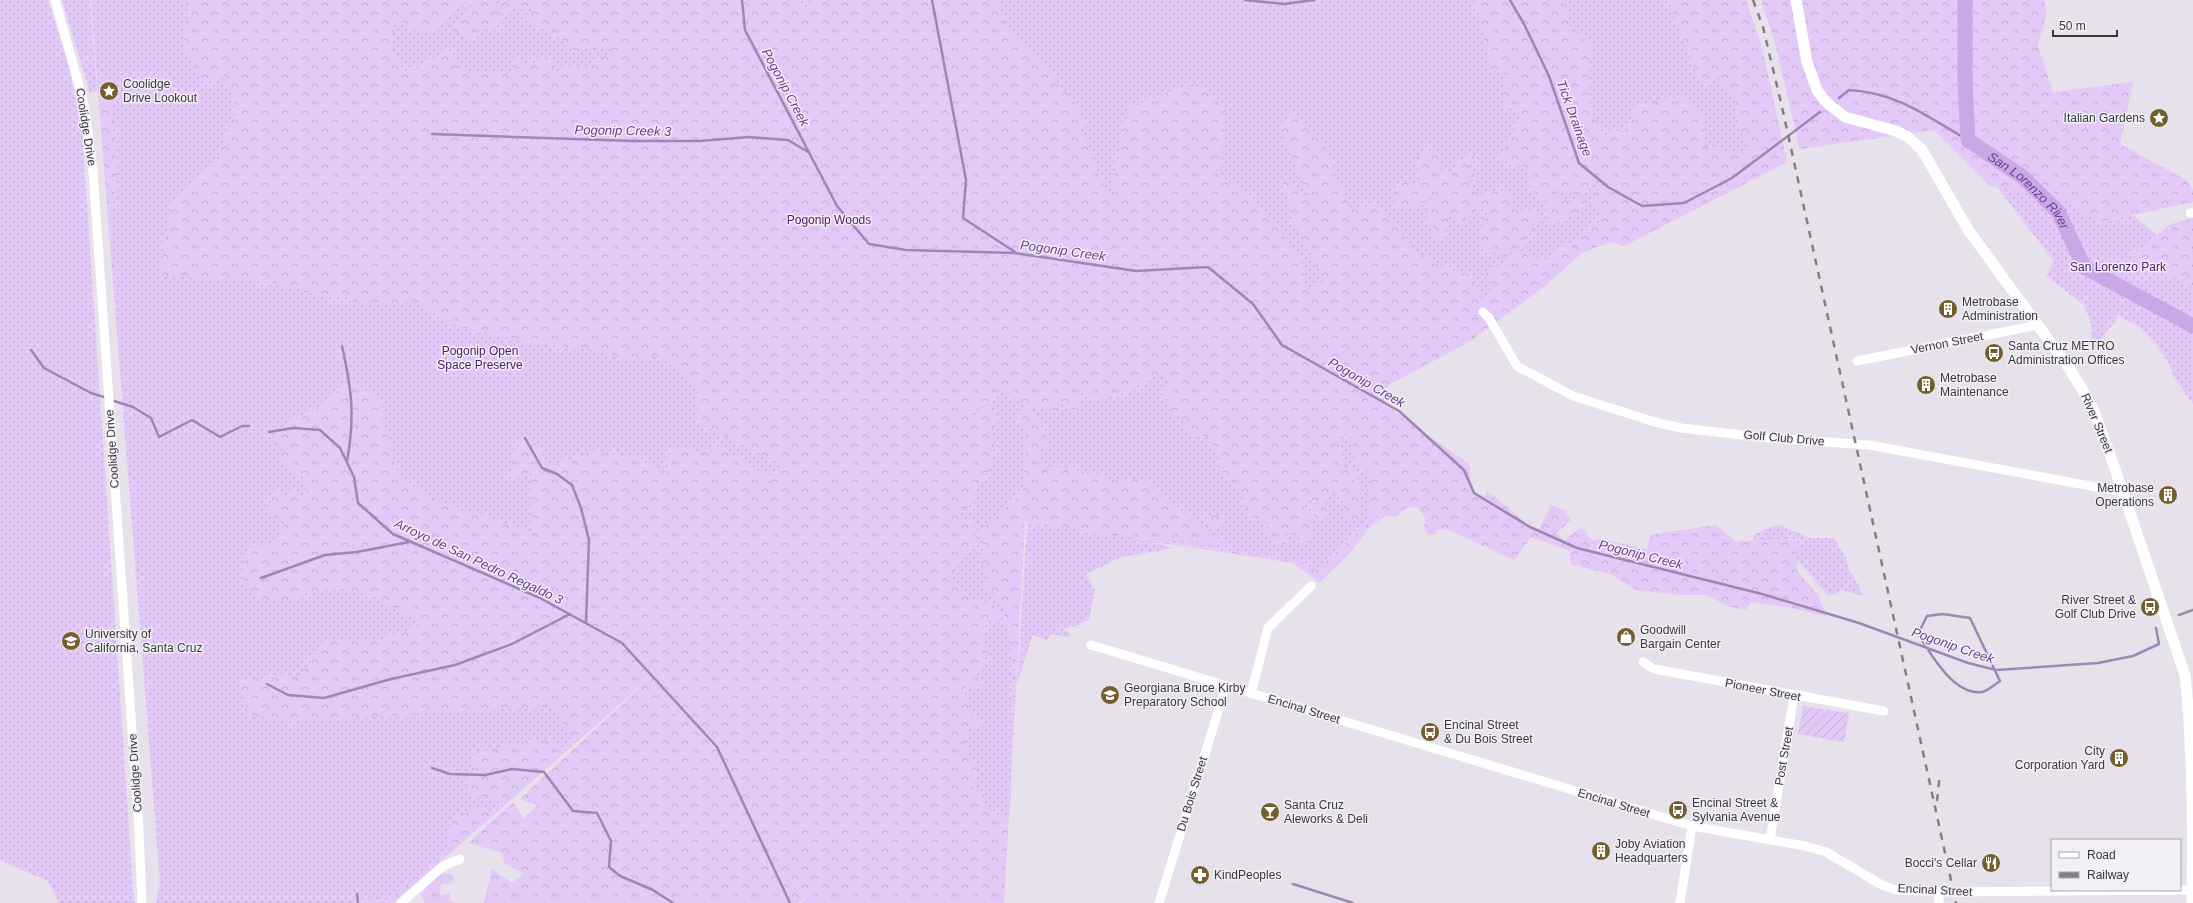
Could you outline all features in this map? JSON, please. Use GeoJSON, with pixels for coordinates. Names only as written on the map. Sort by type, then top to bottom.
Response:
{"type":"FeatureCollection","features":[{"type":"Feature","properties":{"kind":"main road","name":"River Street"},"geometry":{"type":"LineString","coordinates":[[1796,0],[1807,62],[1817,90],[1826,102],[1845,117],[1896,131],[1908,137],[1922,150],[1960,216],[2070,368],[2094,411],[2185,675],[2192,719],[2193,746],[2192,903]]}},
{"type":"Feature","properties":{"kind":"street","name":"Coolidge Drive"},"geometry":{"type":"LineString","coordinates":[[55,0],[84,103],[92,163],[139,831],[142,903]]}},
{"type":"Feature","properties":{"kind":"street","name":"Golf Club Drive"},"geometry":{"type":"LineString","coordinates":[[1483,312],[1489,318],[1517,366],[1573,396],[1655,422],[1682,428],[1769,438],[1870,445],[2123,492]]}},
{"type":"Feature","properties":{"kind":"street","name":"Vernon Street"},"geometry":{"type":"LineString","coordinates":[[1857,361],[2038,325]]}},
{"type":"Feature","properties":{"kind":"street"},"geometry":{"type":"LineString","coordinates":[[1251,694],[1268,628],[1311,586]]}},
{"type":"Feature","properties":{"kind":"street","name":"Encinal Street"},"geometry":{"type":"LineString","coordinates":[[1091,645],[1692,826],[1826,852],[1882,884],[1896,890],[1939,892],[2066,891]]}},
{"type":"Feature","properties":{"kind":"street","name":"Pioneer Street"},"geometry":{"type":"LineString","coordinates":[[1643,662],[1654,669],[1884,712]]}},
{"type":"Feature","properties":{"kind":"street","name":"Du Bois Street"},"geometry":{"type":"LineString","coordinates":[[1159,903],[1226,686]]}},
{"type":"Feature","properties":{"kind":"street","name":"Post Street"},"geometry":{"type":"LineString","coordinates":[[1770,840],[1794,696]]}},
{"type":"Feature","properties":{"kind":"street"},"geometry":{"type":"LineString","coordinates":[[1680,903],[1692,826]]}},
{"type":"Feature","properties":{"kind":"street"},"geometry":{"type":"LineString","coordinates":[[401,903],[443,866],[460,859]]}},
{"type":"Feature","properties":{"kind":"street","name":"Encinal Street"},"geometry":{"type":"LineString","coordinates":[[2181,890],[2193,890]]}},
{"type":"Feature","properties":{"kind":"street"},"geometry":{"type":"LineString","coordinates":[[1939,892],[1939,903]]}},
{"type":"Feature","properties":{"kind":"green space","name":"University of California, Santa Cruz"},"geometry":{"type":"Polygon","coordinates":[[[0,0],[48,0],[70,71],[82,130],[134,903],[59,903],[48,881],[0,860],[0,0]]]}},
{"type":"Feature","properties":{"kind":"green space"},"geometry":{"type":"Polygon","coordinates":[[[62,0],[90,0],[97,90],[90,93],[62,0]]]}},
{"type":"Feature","properties":{"kind":"green space","name":"Pogonip Woods"},"geometry":{"type":"Polygon","coordinates":[[[91,0],[1746,0],[1762,48],[1787,162],[1624,246],[1611,242],[1583,252],[1546,285],[1467,343],[1390,384],[1369,408],[1040,253],[1004,903],[801,903],[806,898],[765,851],[729,782],[647,676],[628,697],[393,903],[156,903],[160,883],[91,0]]]}},
{"type":"Feature","properties":{"kind":"green space"},"geometry":{"type":"Polygon","coordinates":[[[91,0],[99,89],[111,90],[117,180],[110,226],[162,903],[91,0]]]}},
{"type":"Feature","properties":{"kind":"green space","name":"Pogonip Woods"},"geometry":{"type":"Polygon","coordinates":[[[186,0],[479,0],[476,2],[460,4],[432,30],[412,30],[402,21],[394,26],[392,54],[408,74],[426,60],[438,58],[448,51],[454,54],[459,68],[471,72],[511,74],[514,65],[519,58],[525,64],[547,59],[555,60],[554,76],[566,67],[579,68],[591,65],[597,62],[612,49],[567,49],[563,40],[520,17],[534,10],[531,4],[522,10],[513,8],[503,19],[500,0],[802,0],[801,7],[808,8],[819,0],[998,0],[1005,22],[1081,109],[1086,143],[1109,198],[1129,106],[1196,84],[1226,109],[1220,177],[1248,192],[1300,255],[1307,290],[1325,282],[1294,224],[1281,178],[1310,200],[1280,130],[1290,114],[1320,136],[1350,208],[1377,205],[1418,252],[1440,266],[1472,275],[1482,301],[1491,294],[1491,287],[1494,280],[1487,283],[1486,272],[1492,266],[1498,264],[1497,272],[1506,267],[1512,251],[1502,260],[1502,253],[1482,250],[1480,235],[1487,210],[1483,205],[1462,223],[1451,214],[1446,225],[1445,236],[1437,240],[1432,234],[1435,226],[1429,225],[1426,202],[1431,205],[1434,201],[1429,196],[1417,208],[1396,208],[1393,193],[1396,186],[1406,182],[1417,186],[1420,173],[1416,157],[1428,150],[1435,151],[1440,162],[1438,173],[1455,171],[1459,168],[1453,165],[1452,161],[1462,159],[1467,154],[1474,155],[1474,163],[1468,166],[1475,172],[1475,179],[1468,183],[1482,198],[1490,188],[1496,192],[1505,189],[1519,211],[1536,213],[1540,220],[1519,250],[1544,261],[1601,220],[1592,200],[1601,184],[1598,171],[1592,186],[1577,194],[1572,192],[1569,194],[1559,187],[1557,194],[1570,203],[1588,195],[1585,211],[1549,223],[1550,215],[1547,210],[1550,202],[1536,199],[1526,166],[1498,160],[1521,118],[1516,109],[1504,108],[1501,91],[1511,72],[1491,71],[1475,0],[1563,0],[1569,25],[1591,44],[1587,100],[1604,135],[1627,130],[1637,106],[1669,98],[1688,98],[1707,125],[1704,146],[1726,151],[1736,151],[1740,155],[1755,144],[1746,141],[1736,122],[1737,104],[1718,77],[1701,85],[1668,0],[1746,0],[1762,48],[1787,162],[1624,246],[1611,242],[1583,252],[1546,285],[1467,343],[1390,384],[1380,395],[1394,411],[1470,465],[1470,486],[1474,494],[1485,496],[1487,491],[1529,525],[1539,529],[1551,505],[1564,510],[1571,520],[1556,534],[1564,540],[1581,527],[1593,541],[1599,539],[1647,549],[1650,535],[1716,525],[1735,541],[1798,540],[1797,571],[1819,596],[1826,616],[1787,607],[1752,602],[1745,610],[1727,606],[1707,595],[1678,595],[1636,590],[1610,574],[1570,564],[1570,551],[1531,537],[1514,560],[1449,530],[1437,529],[1435,534],[1428,535],[1424,528],[1425,517],[1418,508],[1408,507],[1397,516],[1385,516],[1374,526],[1379,516],[1349,554],[1319,583],[1293,563],[1025,522],[1012,761],[1014,659],[1008,625],[1004,622],[1005,611],[992,590],[985,593],[982,587],[988,581],[981,560],[982,549],[984,547],[978,530],[991,521],[1023,492],[1026,434],[1017,419],[1026,408],[1006,391],[994,395],[995,401],[980,407],[977,404],[967,414],[971,418],[981,415],[981,409],[995,404],[995,426],[992,430],[994,450],[990,467],[986,475],[970,500],[970,506],[961,514],[965,519],[972,521],[978,543],[967,550],[960,558],[950,581],[967,596],[996,607],[1001,614],[998,619],[989,620],[982,635],[985,648],[989,651],[984,662],[986,669],[975,676],[983,683],[979,690],[968,683],[963,692],[969,701],[970,715],[978,718],[981,724],[975,728],[966,726],[966,757],[977,769],[973,786],[986,792],[984,803],[988,811],[994,811],[1003,818],[1009,817],[1004,903],[801,903],[806,898],[767,853],[805,898],[798,903],[484,903],[492,869],[512,883],[524,874],[504,863],[502,853],[468,843],[513,802],[524,819],[537,805],[520,799],[629,698],[647,677],[729,783],[744,810],[729,782],[647,676],[628,697],[393,903],[353,903],[353,898],[386,902],[451,849],[446,835],[456,817],[479,807],[489,813],[503,802],[466,793],[475,752],[542,738],[566,749],[573,740],[552,706],[285,722],[249,715],[239,680],[299,675],[328,641],[380,641],[423,624],[367,593],[358,595],[341,586],[306,594],[297,601],[262,600],[244,584],[244,565],[247,547],[274,544],[286,521],[275,518],[269,512],[271,494],[279,491],[286,495],[287,499],[294,492],[304,497],[305,486],[302,486],[303,481],[308,478],[299,476],[289,469],[281,457],[283,449],[278,449],[270,437],[301,416],[328,403],[347,380],[378,396],[397,475],[434,499],[533,532],[533,471],[510,479],[512,459],[519,442],[530,438],[541,451],[549,467],[591,452],[630,455],[667,472],[671,446],[701,451],[719,445],[766,475],[769,488],[780,464],[698,422],[697,387],[660,357],[624,359],[597,351],[518,341],[455,326],[409,299],[393,304],[377,302],[357,304],[347,298],[325,298],[277,283],[159,276],[172,201],[215,164],[236,110],[224,75],[204,85],[184,49],[187,9],[186,0]],[[1155,373],[1129,392],[1091,400],[1082,393],[1078,413],[1062,403],[1060,412],[1032,405],[1032,409],[1040,420],[1048,445],[1038,451],[1048,473],[1060,465],[1111,479],[1143,479],[1170,506],[1178,507],[1201,527],[1206,527],[1206,518],[1214,515],[1226,517],[1225,523],[1214,531],[1207,529],[1209,533],[1224,541],[1211,543],[1173,540],[1169,543],[1292,560],[1306,563],[1314,572],[1376,516],[1366,513],[1372,502],[1367,495],[1367,487],[1372,486],[1372,477],[1358,464],[1350,436],[1339,434],[1340,451],[1344,453],[1344,461],[1341,470],[1350,466],[1358,475],[1354,480],[1362,491],[1360,500],[1361,517],[1356,520],[1346,519],[1341,494],[1335,490],[1329,498],[1322,499],[1326,515],[1324,520],[1318,522],[1308,504],[1316,503],[1309,497],[1303,503],[1313,524],[1310,540],[1302,544],[1296,542],[1301,536],[1284,528],[1281,534],[1289,538],[1288,543],[1278,545],[1274,543],[1274,538],[1269,537],[1270,534],[1265,533],[1268,522],[1247,518],[1246,507],[1241,504],[1241,501],[1247,497],[1234,487],[1234,481],[1227,482],[1225,478],[1226,475],[1220,470],[1218,464],[1221,458],[1207,437],[1189,434],[1184,421],[1179,415],[1172,418],[1168,414],[1172,407],[1164,397],[1166,385],[1170,379],[1164,374],[1158,378],[1155,373]]]}},
{"type":"Feature","properties":{"kind":"green space"},"geometry":{"type":"Polygon","coordinates":[[[486,0],[497,0],[501,23],[494,29],[483,26],[470,41],[450,27],[468,9],[486,0]]]}},
{"type":"Feature","properties":{"kind":"green space"},"geometry":{"type":"Polygon","coordinates":[[[1761,0],[2044,0],[2047,11],[2038,46],[2053,92],[2133,82],[2120,144],[2186,180],[2193,190],[2193,202],[2099,222],[2033,180],[2029,192],[1990,186],[1934,130],[1800,149],[1775,43],[1761,0]]]}},
{"type":"Feature","properties":{"kind":"green space","name":"San Lorenzo Park"},"geometry":{"type":"Polygon","coordinates":[[[1953,130],[2099,222],[2132,215],[2193,265],[2193,404],[2176,380],[2166,359],[2154,342],[2139,327],[2119,316],[2092,351],[2091,324],[2084,305],[2046,276],[2054,261],[1953,130]]]}},
{"type":"Feature","properties":{"kind":"green space"},"geometry":{"type":"Polygon","coordinates":[[[2193,218],[2193,287],[2132,255],[2171,224],[2193,218]]]}},
{"type":"Feature","properties":{"kind":"green space"},"geometry":{"type":"Polygon","coordinates":[[[1155,373],[1164,374],[1170,379],[1169,383],[1179,415],[1184,421],[1189,434],[1207,437],[1221,458],[1220,470],[1234,481],[1247,497],[1246,507],[1252,518],[1268,522],[1281,534],[1284,528],[1301,536],[1297,542],[1313,524],[1303,503],[1309,497],[1316,504],[1309,504],[1312,514],[1322,498],[1335,489],[1341,494],[1346,519],[1361,517],[1360,500],[1362,491],[1340,471],[1339,434],[1350,435],[1358,464],[1372,477],[1372,502],[1376,516],[1314,572],[1306,563],[1168,542],[1170,541],[1148,545],[1162,544],[1172,548],[1119,558],[1086,574],[1095,591],[1089,619],[1076,626],[1062,629],[1071,634],[1068,637],[1051,634],[1047,640],[1033,635],[1017,684],[1027,523],[1040,521],[1041,498],[1032,405],[1060,411],[1062,403],[1082,393],[1092,400],[1129,392],[1155,373]]]}},
{"type":"Feature","properties":{"kind":"green space"},"geometry":{"type":"Polygon","coordinates":[[[1780,525],[1809,538],[1834,538],[1846,558],[1849,571],[1854,576],[1863,596],[1843,590],[1829,596],[1797,560],[1798,539],[1753,541],[1754,535],[1769,527],[1780,525]]]}},
{"type":"Feature","properties":{"kind":"green space"},"geometry":{"type":"Polygon","coordinates":[[[1803,706],[1849,713],[1844,742],[1798,734],[1803,706]]]}},
{"type":"Feature","properties":{"kind":"green space"},"geometry":{"type":"Polygon","coordinates":[[[439,873],[453,874],[452,883],[441,884],[440,895],[450,893],[450,901],[456,903],[425,903],[421,894],[439,873]]]}},
{"type":"Feature","properties":{"kind":"waterway","name":"Pogonip Creek"},"geometry":{"type":"LineString","coordinates":[[742,0],[745,30],[837,206],[869,244],[906,250],[1015,253],[1136,271],[1208,267],[1253,304],[1282,345],[1399,411],[1464,470],[1474,493],[1530,527],[1577,548],[1762,594],[1859,623],[1968,663],[1996,670],[2098,663],[2133,656],[2159,644],[2156,628]]}},
{"type":"Feature","properties":{"kind":"waterway"},"geometry":{"type":"LineString","coordinates":[[932,0],[966,180],[963,218],[1015,252]]}},
{"type":"Feature","properties":{"kind":"waterway","name":"Tick Drainage"},"geometry":{"type":"LineString","coordinates":[[1245,0],[1284,4],[1314,0]]}},
{"type":"Feature","properties":{"kind":"waterway","name":"Tick Drainage"},"geometry":{"type":"LineString","coordinates":[[1510,0],[1524,24],[1549,76],[1579,163],[1608,187],[1642,206],[1684,203],[1732,178],[1820,112]]}},
{"type":"Feature","properties":{"kind":"waterway","name":"San Lorenzo River"},"geometry":{"type":"LineString","coordinates":[[1965,0],[1965,84],[1968,140],[2023,177],[2059,213],[2084,267],[2193,326]]}},
{"type":"Feature","properties":{"kind":"waterway","name":"Tick Drainage"},"geometry":{"type":"LineString","coordinates":[[1839,98],[1849,90],[1882,96],[1925,114],[1968,140]]}},
{"type":"Feature","properties":{"kind":"waterway","name":"Pogonip Creek 3"},"geometry":{"type":"LineString","coordinates":[[432,134],[633,141],[700,141],[749,137],[788,140],[808,152]]}},
{"type":"Feature","properties":{"kind":"waterway"},"geometry":{"type":"LineString","coordinates":[[342,346],[350,390],[352,417],[347,462]]}},
{"type":"Feature","properties":{"kind":"waterway","name":"Arroyo de San Pedro Regaldo 3"},"geometry":{"type":"LineString","coordinates":[[31,350],[44,368],[91,393],[107,398]]}},
{"type":"Feature","properties":{"kind":"waterway","name":"Arroyo de San Pedro Regaldo 3"},"geometry":{"type":"LineString","coordinates":[[111,400],[133,407],[151,418],[159,437],[192,420],[220,437],[242,426],[249,426]]}},
{"type":"Feature","properties":{"kind":"waterway","name":"Arroyo de San Pedro Regaldo 3"},"geometry":{"type":"LineString","coordinates":[[269,432],[293,428],[320,430],[340,448],[354,477],[358,503],[393,534],[540,598],[622,643],[717,747],[790,903]]}},
{"type":"Feature","properties":{"kind":"waterway","name":"Arroyo de San Pedro Regaldo 3"},"geometry":{"type":"LineString","coordinates":[[525,438],[542,468],[557,474],[572,485],[581,508],[589,540],[586,623]]}},
{"type":"Feature","properties":{"kind":"waterway"},"geometry":{"type":"LineString","coordinates":[[261,578],[325,555],[357,552],[409,542]]}},
{"type":"Feature","properties":{"kind":"waterway","name":"Pogonip Creek"},"geometry":{"type":"LineString","coordinates":[[2179,615],[2193,610]]}},
{"type":"Feature","properties":{"kind":"waterway","name":"Arroyo de San Pedro Regaldo 3"},"geometry":{"type":"LineString","coordinates":[[267,684],[288,695],[324,698],[391,679],[455,665],[512,644],[570,614]]}},
{"type":"Feature","properties":{"kind":"waterway"},"geometry":{"type":"LineString","coordinates":[[1943,614],[1970,618],[2000,681],[1989,689],[1982,692],[1971,691],[1952,680],[1936,662],[1918,634],[1927,616],[1943,614]]}},
{"type":"Feature","properties":{"kind":"waterway","name":"Arroyo de San Pedro Regaldo 3"},"geometry":{"type":"LineString","coordinates":[[432,768],[450,774],[485,775],[512,769],[544,772],[573,811],[597,813],[611,841],[609,867],[620,876],[653,890],[673,903]]}},
{"type":"Feature","properties":{"kind":"waterway"},"geometry":{"type":"LineString","coordinates":[[1293,884],[1353,903]]}},
{"type":"Feature","properties":{"kind":"waterway","name":"Arroyo de San Pedro Regaldo 3"},"geometry":{"type":"LineString","coordinates":[[357,894],[358,903]]}},
{"type":"Feature","properties":{"kind":"railway"},"geometry":{"type":"LineString","coordinates":[[1753,0],[1763,27],[1782,107],[1956,903]]}},
{"type":"Feature","properties":{"kind":"railway"},"geometry":{"type":"LineString","coordinates":[[1937,801],[1940,773]]}},
{"type":"Feature","properties":{"kind":"place","name":"Coolidge Drive Lookout"},"geometry":{"type":"Point","coordinates":[109,91]}},
{"type":"Feature","properties":{"kind":"place","name":"Italian Gardens"},"geometry":{"type":"Point","coordinates":[2159,118]}},
{"type":"Feature","properties":{"kind":"place","name":"Metrobase Administration"},"geometry":{"type":"Point","coordinates":[1948,309]}},
{"type":"Feature","properties":{"kind":"place","name":"Santa Cruz METRO Administration Offices"},"geometry":{"type":"Point","coordinates":[1994,353]}},
{"type":"Feature","properties":{"kind":"place","name":"Metrobase Maintenance"},"geometry":{"type":"Point","coordinates":[1926,385]}},
{"type":"Feature","properties":{"kind":"place","name":"Metrobase Operations"},"geometry":{"type":"Point","coordinates":[2168,495]}},
{"type":"Feature","properties":{"kind":"place","name":"River Street & Golf Club Drive"},"geometry":{"type":"Point","coordinates":[2150,607]}},
{"type":"Feature","properties":{"kind":"place","name":"Goodwill Bargain Center"},"geometry":{"type":"Point","coordinates":[1626,637]}},
{"type":"Feature","properties":{"kind":"place","name":"University of California, Santa Cruz"},"geometry":{"type":"Point","coordinates":[71,641]}},
{"type":"Feature","properties":{"kind":"place","name":"Georgiana Bruce Kirby Preparatory School"},"geometry":{"type":"Point","coordinates":[1110,695]}},
{"type":"Feature","properties":{"kind":"place","name":"Encinal Street & Du Bois Street"},"geometry":{"type":"Point","coordinates":[1430,732]}},
{"type":"Feature","properties":{"kind":"place","name":"City Corporation Yard"},"geometry":{"type":"Point","coordinates":[2119,758]}},
{"type":"Feature","properties":{"kind":"place","name":"Encinal Street & Sylvania Avenue"},"geometry":{"type":"Point","coordinates":[1678,810]}},
{"type":"Feature","properties":{"kind":"place","name":"Santa Cruz Aleworks & Deli"},"geometry":{"type":"Point","coordinates":[1270,812]}},
{"type":"Feature","properties":{"kind":"place","name":"Joby Aviation Headquarters"},"geometry":{"type":"Point","coordinates":[1601,851]}},
{"type":"Feature","properties":{"kind":"place","name":"Bocci's Cellar"},"geometry":{"type":"Point","coordinates":[1991,863]}},
{"type":"Feature","properties":{"kind":"place","name":"KindPeoples"},"geometry":{"type":"Point","coordinates":[1200,875]}},
{"type":"Feature","properties":{"kind":"park label","name":"Pogonip Open Space Preserve"},"geometry":{"type":"Point","coordinates":[480,358]}}]}
